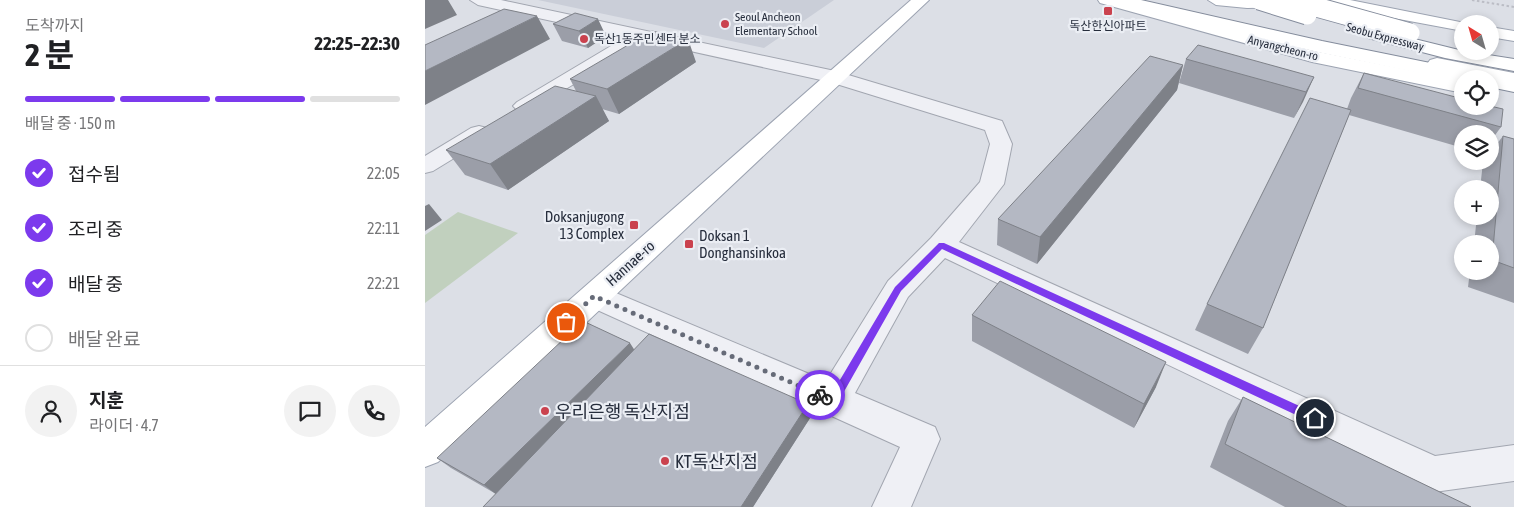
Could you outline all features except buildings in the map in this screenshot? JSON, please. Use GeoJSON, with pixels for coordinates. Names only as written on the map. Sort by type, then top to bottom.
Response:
{"type":"FeatureCollection","features":[{"type":"Feature","properties":{"kind":"main road","name":"Hannae-ro"},"geometry":{"type":"LineString","coordinates":[[425,450],[921,0]]}},
{"type":"Feature","properties":{"kind":"main road","name":"Anyangcheon-ro"},"geometry":{"type":"LineString","coordinates":[[1106,0],[1312,56],[1454,85]]}},
{"type":"Feature","properties":{"kind":"main road"},"geometry":{"type":"LineString","coordinates":[[1119,0],[1321,48],[1454,74]]}},
{"type":"Feature","properties":{"kind":"main road"},"geometry":{"type":"LineString","coordinates":[[1167,0],[1358,50],[1514,79]]}},
{"type":"Feature","properties":{"kind":"main road"},"geometry":{"type":"LineString","coordinates":[[1217,0],[1247,3],[1329,1],[1454,24]]}},
{"type":"Feature","properties":{"kind":"main road","name":"Seobu Expressway"},"geometry":{"type":"LineString","coordinates":[[1259,0],[1374,34],[1445,52],[1514,65]]}},
{"type":"Feature","properties":{"kind":"main road","name":"Seobu Expressway"},"geometry":{"type":"LineString","coordinates":[[1291,0],[1410,33],[1454,42]]}},
{"type":"Feature","properties":{"kind":"main road"},"geometry":{"type":"LineString","coordinates":[[1499,34],[1514,36]]}},
{"type":"Feature","properties":{"kind":"main road"},"geometry":{"type":"LineString","coordinates":[[1499,51],[1514,54]]}},
{"type":"Feature","properties":{"kind":"main road"},"geometry":{"type":"LineString","coordinates":[[1499,83],[1514,86]]}},
{"type":"Feature","properties":{"kind":"main road"},"geometry":{"type":"LineString","coordinates":[[1499,95],[1514,98]]}},
{"type":"Feature","properties":{"kind":"street"},"geometry":{"type":"LineString","coordinates":[[478,0],[835,77],[994,126],[1001,144],[991,184],[941,245],[898,289],[833,400]]}},
{"type":"Feature","properties":{"kind":"street"},"geometry":{"type":"LineString","coordinates":[[425,166],[643,35]]}},
{"type":"Feature","properties":{"kind":"street"},"geometry":{"type":"LineString","coordinates":[[941,245],[1434,474],[1514,463]]}},
{"type":"Feature","properties":{"kind":"street"},"geometry":{"type":"LineString","coordinates":[[594,296],[922,439],[891,507]]}},
{"type":"Feature","properties":{"kind":"path"},"geometry":{"type":"LineString","coordinates":[[1472,0],[1514,7]]}},
{"type":"Feature","properties":{"kind":"shaded area","name":"Seoul Ancheon Elementary School"},"geometry":{"type":"Polygon","coordinates":[[[538,0],[834,0],[764,48],[538,0]]]}},
{"type":"Feature","properties":{"kind":"green space"},"geometry":{"type":"Polygon","coordinates":[[[458,212],[518,233],[425,303],[425,235],[458,212]]]}},
{"type":"Feature","properties":{"kind":"way so far"},"geometry":{"type":"LineString","coordinates":[[566,322],[594,296],[820,395]]}},
{"type":"Feature","properties":{"kind":"place","name":"독산한신아파트"},"geometry":{"type":"Point","coordinates":[1108,11]}},
{"type":"Feature","properties":{"kind":"place","name":"Seoul Ancheon Elementary School"},"geometry":{"type":"Point","coordinates":[725,24]}},
{"type":"Feature","properties":{"kind":"place","name":"독산1동주민센터 분소"},"geometry":{"type":"Point","coordinates":[584,39]}},
{"type":"Feature","properties":{"kind":"place","name":"Doksanjugong 13 Complex"},"geometry":{"type":"Point","coordinates":[634,225]}},
{"type":"Feature","properties":{"kind":"place","name":"Doksan 1 Donghansinkoa"},"geometry":{"type":"Point","coordinates":[689,244]}},
{"type":"Feature","properties":{"kind":"place","name":"우리은행 독산지점"},"geometry":{"type":"Point","coordinates":[545,411]}},
{"type":"Feature","properties":{"kind":"place","name":"KT독산지점"},"geometry":{"type":"Point","coordinates":[665,461]}},
{"type":"Feature","properties":{"kind":"route"},"geometry":{"type":"LineString","coordinates":[[820,395],[833,400],[898,289],[941,245],[1315,418]]}}]}
